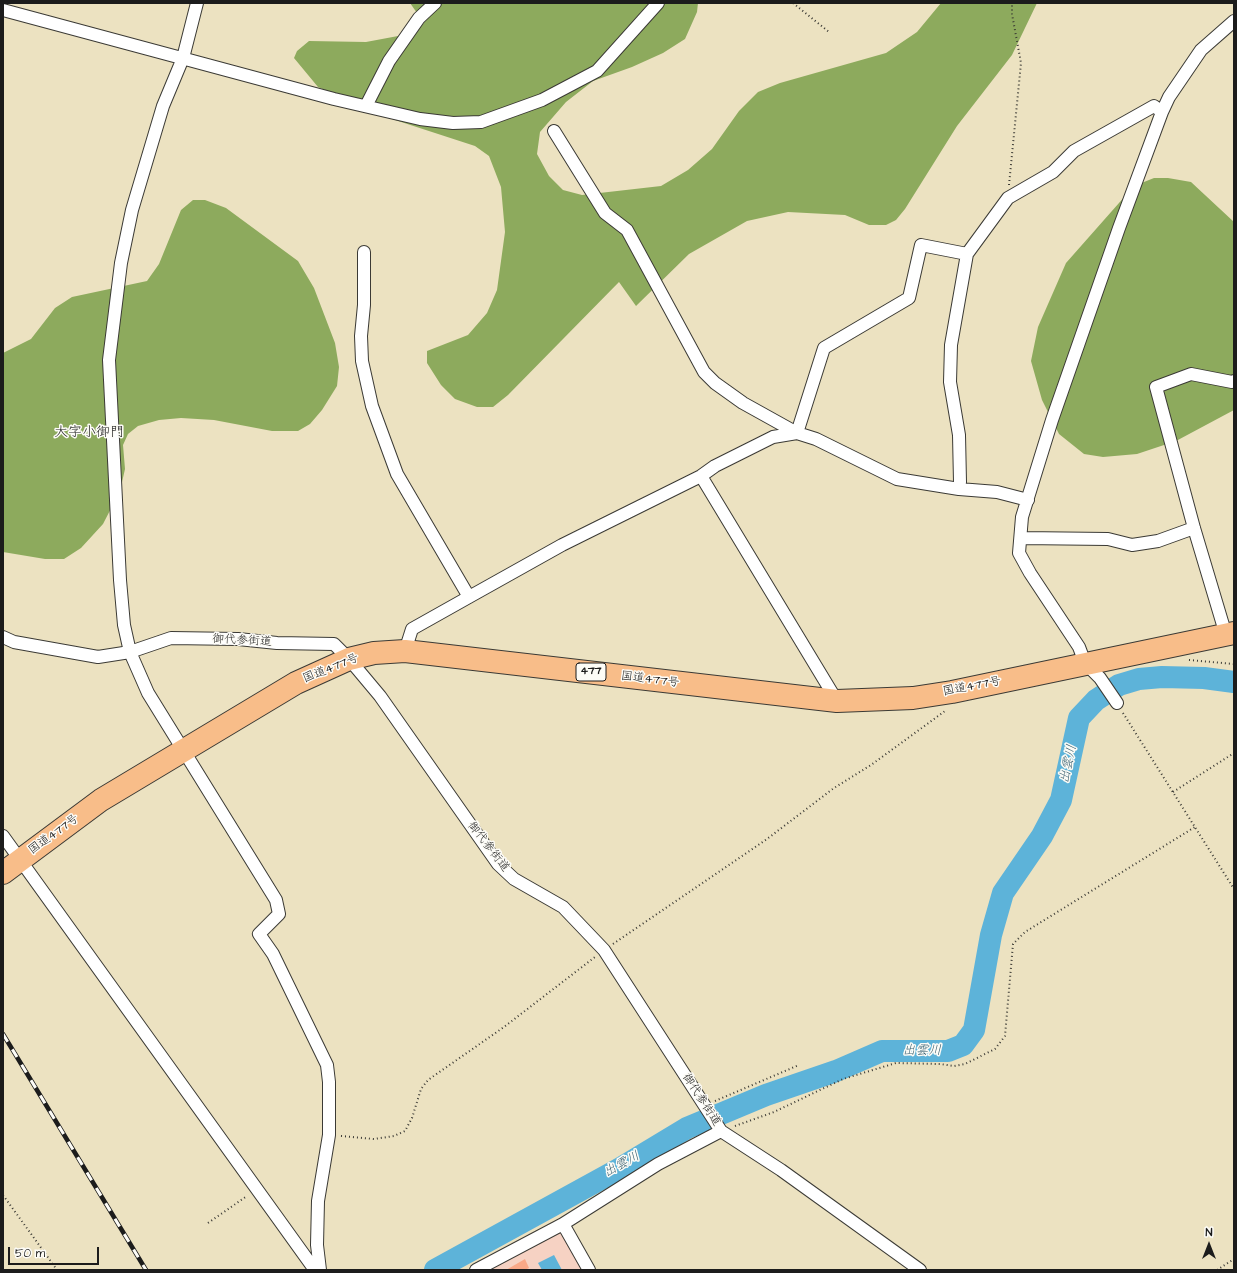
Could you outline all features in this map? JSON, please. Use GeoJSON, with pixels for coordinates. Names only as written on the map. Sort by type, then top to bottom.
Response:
{"type":"FeatureCollection","features":[{"type":"Feature","properties":{"kind":"highway","name":"国道477号"},"geometry":{"type":"LineString","coordinates":[[3,873],[101,800],[296,683],[349,659],[374,653],[405,651],[837,701],[913,698],[1093,671],[1230,634]]}},
{"type":"Feature","properties":{"kind":"street"},"geometry":{"type":"LineString","coordinates":[[197,3],[183,58],[163,106],[132,210],[122,263],[109,360],[120,580],[124,625],[130,652],[148,693],[276,900],[279,914],[259,934],[273,954],[327,1065],[329,1082],[329,1135],[318,1201],[317,1245],[320,1270]]}},
{"type":"Feature","properties":{"kind":"street"},"geometry":{"type":"LineString","coordinates":[[366,106],[389,61],[419,18],[434,3]]}},
{"type":"Feature","properties":{"kind":"street"},"geometry":{"type":"LineString","coordinates":[[3,10],[183,58],[212,68],[366,106],[420,118],[453,123],[481,122],[502,115],[542,100],[597,71],[658,3]]}},
{"type":"Feature","properties":{"kind":"street"},"geometry":{"type":"LineString","coordinates":[[1117,703],[1093,671],[1079,647],[1030,573],[1019,553],[1022,517],[1054,412],[1162,112],[1169,97],[1201,50],[1234,21]]}},
{"type":"Feature","properties":{"kind":"street"},"geometry":{"type":"LineString","coordinates":[[959,489],[959,435],[950,382],[951,345],[968,254],[1008,198],[1053,172],[1074,151],[1154,106],[1162,112]]}},
{"type":"Feature","properties":{"kind":"street"},"geometry":{"type":"LineString","coordinates":[[554,131],[605,213],[627,230],[704,372],[715,383],[743,403],[797,433],[816,439],[897,479],[959,489],[997,492],[1028,500]]}},
{"type":"Feature","properties":{"kind":"street"},"geometry":{"type":"LineString","coordinates":[[797,433],[824,348],[909,298],[920,245],[968,254]]}},
{"type":"Feature","properties":{"kind":"street"},"geometry":{"type":"LineString","coordinates":[[364,252],[364,305],[361,336],[362,361],[372,406],[397,474],[469,596]]}},
{"type":"Feature","properties":{"kind":"street"},"geometry":{"type":"LineString","coordinates":[[1230,634],[1194,528],[1156,387],[1191,374],[1232,382],[1234,381]]}},
{"type":"Feature","properties":{"kind":"street"},"geometry":{"type":"LineString","coordinates":[[405,651],[412,629],[469,596],[562,545],[701,476],[715,466],[773,437],[797,433]]}},
{"type":"Feature","properties":{"kind":"street"},"geometry":{"type":"LineString","coordinates":[[701,476],[837,701]]}},
{"type":"Feature","properties":{"kind":"street"},"geometry":{"type":"LineString","coordinates":[[1021,538],[1108,540],[1132,544],[1158,541],[1194,528]]}},
{"type":"Feature","properties":{"kind":"street","name":"御代参街道"},"geometry":{"type":"LineString","coordinates":[[3,637],[14,642],[98,657],[130,652],[171,638],[238,639],[277,643],[334,644],[349,659],[380,696],[498,864],[514,879],[563,907],[604,950],[719,1128],[781,1170],[920,1270]]}},
{"type":"Feature","properties":{"kind":"street"},"geometry":{"type":"LineString","coordinates":[[3,836],[315,1270]]}},
{"type":"Feature","properties":{"kind":"street"},"geometry":{"type":"LineString","coordinates":[[476,1270],[563,1224],[658,1164],[719,1128]]}},
{"type":"Feature","properties":{"kind":"street"},"geometry":{"type":"LineString","coordinates":[[563,1224],[589,1270]]}},
{"type":"Feature","properties":{"kind":"path"},"geometry":{"type":"LineString","coordinates":[[793,3],[829,32]]}},
{"type":"Feature","properties":{"kind":"path"},"geometry":{"type":"LineString","coordinates":[[1008,198],[1021,63],[1012,14],[1012,3]]}},
{"type":"Feature","properties":{"kind":"path"},"geometry":{"type":"LineString","coordinates":[[1204,661],[1234,664]]}},
{"type":"Feature","properties":{"kind":"path"},"geometry":{"type":"LineString","coordinates":[[329,1135],[374,1139],[394,1136],[405,1131],[412,1118],[421,1089],[428,1080],[504,1027],[604,950],[767,839],[834,788],[871,765],[947,710],[952,692]]}},
{"type":"Feature","properties":{"kind":"path"},"geometry":{"type":"LineString","coordinates":[[1117,703],[1234,889]]}},
{"type":"Feature","properties":{"kind":"path"},"geometry":{"type":"LineString","coordinates":[[1173,792],[1234,753]]}},
{"type":"Feature","properties":{"kind":"path"},"geometry":{"type":"LineString","coordinates":[[719,1128],[774,1112],[842,1079],[896,1063],[940,1064],[954,1066],[965,1064],[995,1049],[1005,1036],[1013,944],[1025,932],[1195,827]]}},
{"type":"Feature","properties":{"kind":"path"},"geometry":{"type":"LineString","coordinates":[[705,1106],[798,1065]]}},
{"type":"Feature","properties":{"kind":"path"},"geometry":{"type":"LineString","coordinates":[[208,1223],[257,1190]]}},
{"type":"Feature","properties":{"kind":"path"},"geometry":{"type":"LineString","coordinates":[[3,1195],[57,1270]]}},
{"type":"Feature","properties":{"kind":"path"},"geometry":{"type":"LineString","coordinates":[[1217,1270],[1234,1259]]}},
{"type":"Feature","properties":{"kind":"shaded area"},"geometry":{"type":"Polygon","coordinates":[[[561,1232],[585,1270],[488,1270],[561,1232]]]}},
{"type":"Feature","properties":{"kind":"green space"},"geometry":{"type":"Polygon","coordinates":[[[410,3],[698,3],[697,12],[685,39],[663,53],[632,67],[593,81],[566,102],[540,132],[537,154],[549,176],[563,190],[582,195],[661,186],[688,170],[712,149],[739,111],[758,92],[780,83],[886,53],[917,32],[941,3],[1037,3],[1012,55],[957,126],[905,209],[896,220],[886,225],[869,225],[845,215],[788,212],[747,221],[689,254],[636,306],[619,282],[508,395],[493,407],[477,407],[455,399],[441,385],[427,363],[427,351],[468,335],[487,313],[497,290],[505,232],[501,187],[489,156],[475,146],[392,119],[318,87],[294,58],[297,51],[309,41],[366,42],[414,33],[424,23],[410,3]]]}},
{"type":"Feature","properties":{"kind":"green space"},"geometry":{"type":"Polygon","coordinates":[[[1154,178],[1168,178],[1191,182],[1234,222],[1234,410],[1176,441],[1137,454],[1103,457],[1084,454],[1059,434],[1042,400],[1031,361],[1038,327],[1066,263],[1134,186],[1154,178]]]}},
{"type":"Feature","properties":{"kind":"green space"},"geometry":{"type":"Polygon","coordinates":[[[193,200],[205,200],[226,208],[298,261],[314,288],[335,343],[339,367],[337,386],[322,410],[310,424],[298,431],[272,431],[214,420],[181,418],[159,420],[138,426],[128,434],[123,445],[125,469],[120,491],[103,524],[81,548],[64,559],[45,559],[3,552],[3,353],[31,339],[55,308],[72,297],[147,281],[159,264],[181,210],[193,200]]]}},
{"type":"Feature","properties":{"kind":"water"},"geometry":{"type":"Polygon","coordinates":[[[554,1255],[562,1270],[542,1270],[538,1263],[554,1255]]]}},
{"type":"Feature","properties":{"kind":"building"},"geometry":{"type":"Polygon","coordinates":[[[525,1259],[529,1268],[525,1270],[506,1270],[525,1259]]]}},
{"type":"Feature","properties":{"kind":"waterway","name":"出雲川"},"geometry":{"type":"LineString","coordinates":[[435,1270],[619,1169],[687,1128],[766,1095],[836,1071],[882,1051],[948,1051],[963,1045],[974,1030],[991,935],[1003,893],[1042,836],[1061,800],[1079,718],[1096,700],[1119,685],[1139,679],[1162,677],[1204,678],[1234,682]]}},
{"type":"Feature","properties":{"kind":"railway"},"geometry":{"type":"LineString","coordinates":[[3,1034],[146,1270]]}},
{"type":"Feature","properties":{"kind":"district","name":"大字小御門"},"geometry":{"type":"Point","coordinates":[89,433]}}]}
